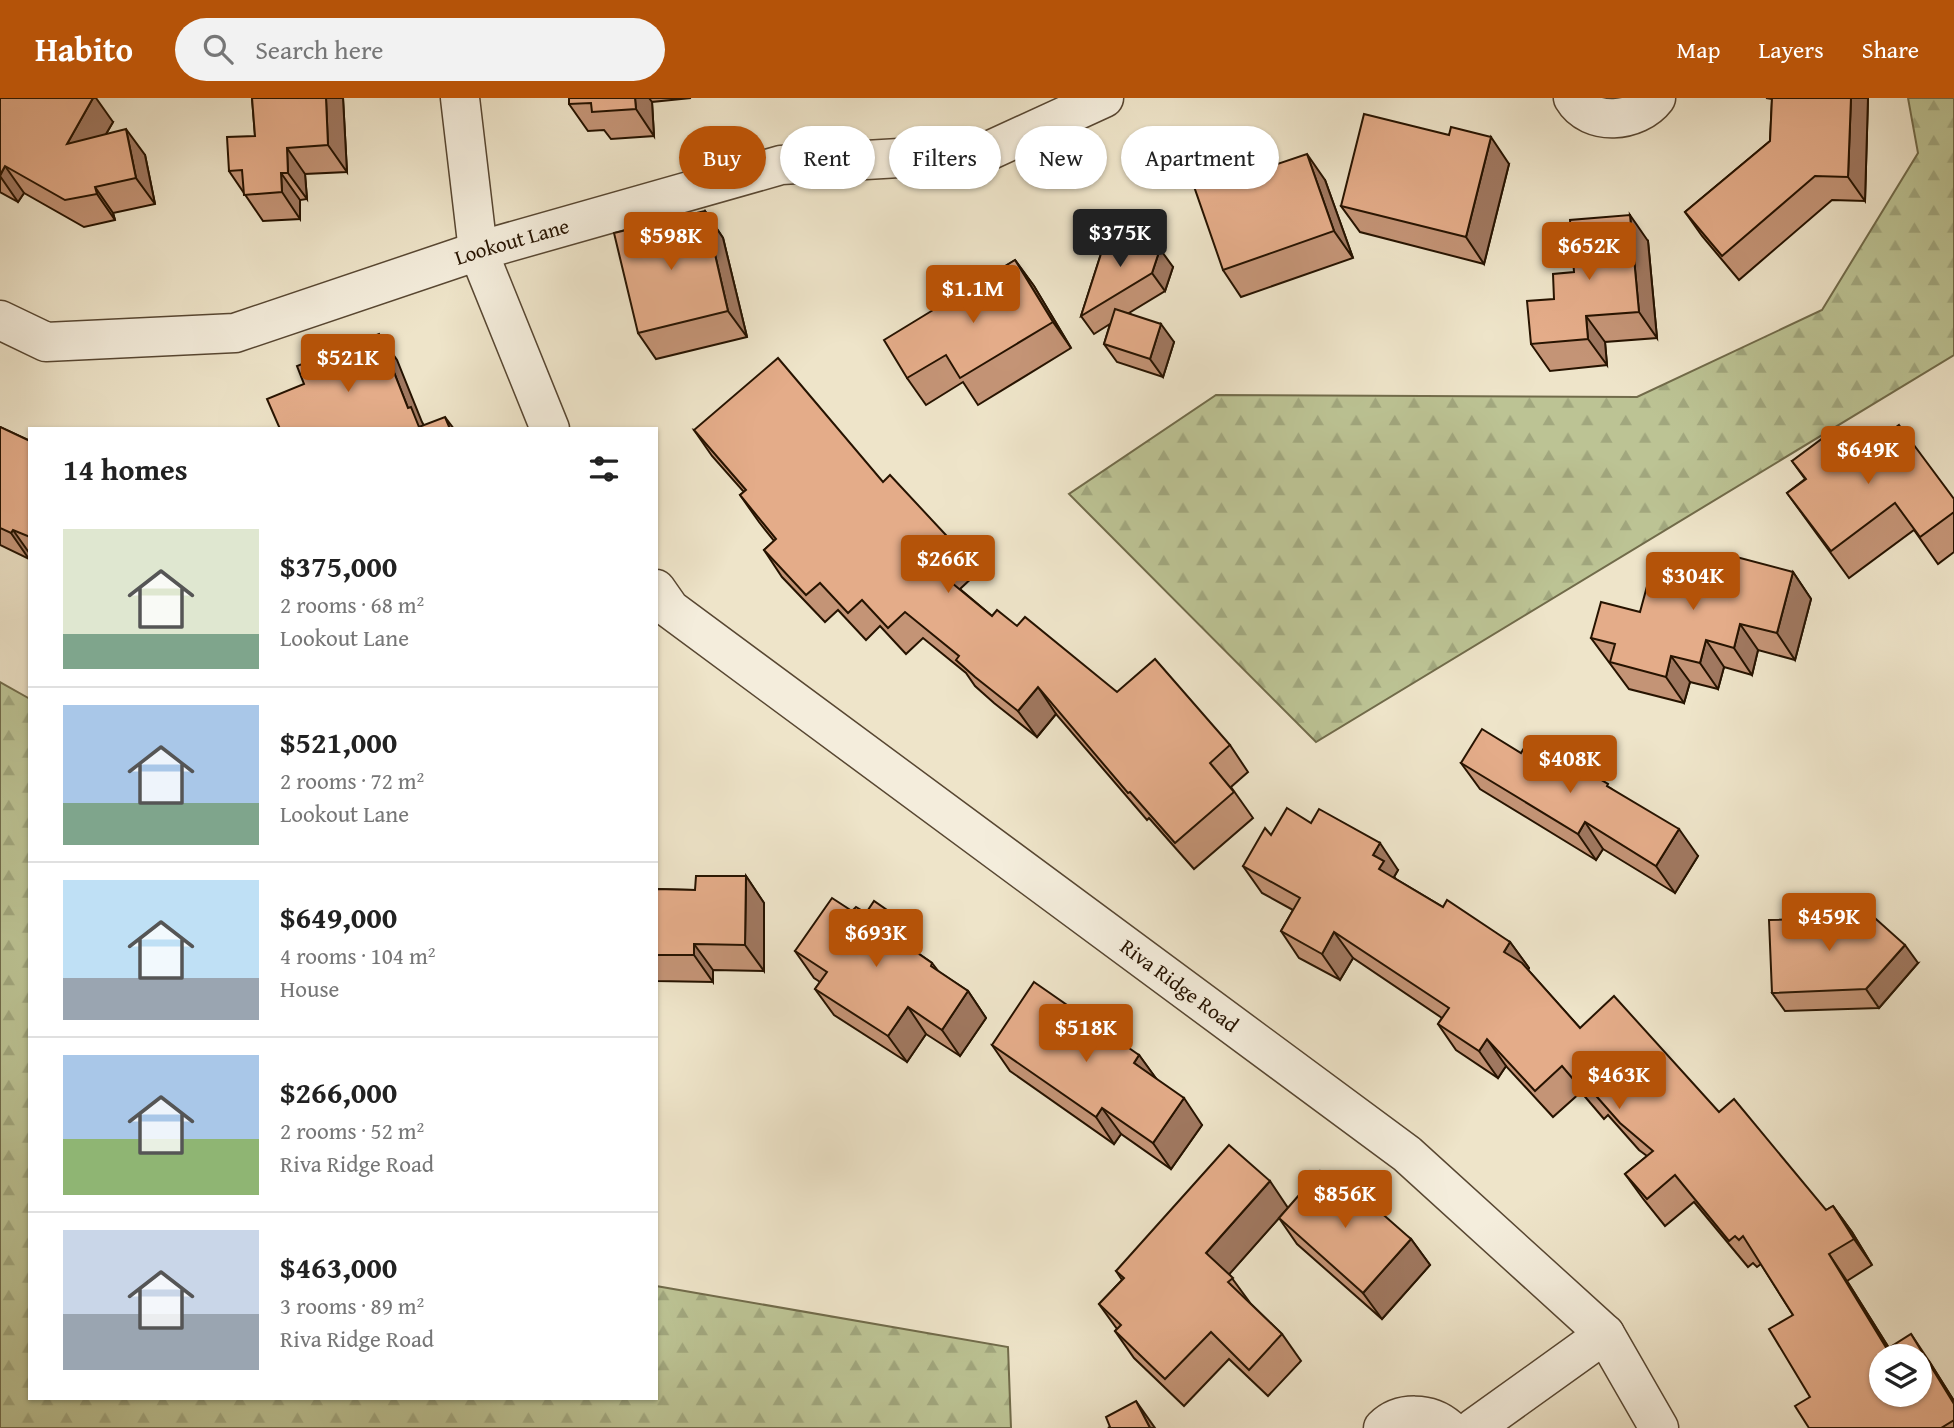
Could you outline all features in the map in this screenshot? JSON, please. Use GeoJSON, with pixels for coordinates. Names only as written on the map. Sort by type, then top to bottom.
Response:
{"type":"FeatureCollection","features":[{"type":"Feature","properties":{"kind":"street"},"geometry":{"type":"LineString","coordinates":[[460,98],[478,251],[549,427]]}},
{"type":"Feature","properties":{"kind":"street","name":"Lookout Lane"},"geometry":{"type":"LineString","coordinates":[[0,320],[46,342],[236,333],[478,251],[781,164],[985,153],[1104,98]]}},
{"type":"Feature","properties":{"kind":"street"},"geometry":{"type":"LineString","coordinates":[[1573,98],[1593,115],[1614,119],[1634,115],[1656,98]]}},
{"type":"Feature","properties":{"kind":"street","name":"Riva Ridge Road"},"geometry":{"type":"LineString","coordinates":[[658,592],[670,609],[1408,1153],[1605,1334],[1659,1428]]}},
{"type":"Feature","properties":{"kind":"street"},"geometry":{"type":"LineString","coordinates":[[1474,1428],[1605,1334]]}},
{"type":"Feature","properties":{"kind":"street"},"geometry":{"type":"LineString","coordinates":[[1383,1428],[1388,1423],[1407,1416],[1426,1416],[1448,1428]]}},
{"type":"Feature","properties":{"kind":"green space"},"geometry":{"type":"Polygon","coordinates":[[[1908,98],[1954,98],[1954,355],[1316,742],[1069,494],[1216,395],[1637,397],[1822,310],[1918,153],[1908,98]]]}},
{"type":"Feature","properties":{"kind":"green space"},"geometry":{"type":"Polygon","coordinates":[[[0,682],[28,698],[28,1400],[658,1400],[658,1286],[1008,1347],[1011,1428],[0,1428],[0,682]]]}},
{"type":"Feature","properties":{"kind":"building"},"geometry":{"type":"Polygon","coordinates":[[[0,98],[93,98],[67,144],[126,129],[136,178],[95,187],[97,194],[65,200],[5,166],[0,175],[0,98]]]}},
{"type":"Feature","properties":{"kind":"building"},"geometry":{"type":"Polygon","coordinates":[[[252,98],[326,98],[328,145],[287,148],[288,173],[281,173],[282,192],[244,195],[242,170],[229,171],[227,137],[255,136],[252,98]]]}},
{"type":"Feature","properties":{"kind":"building"},"geometry":{"type":"Polygon","coordinates":[[[569,98],[635,98],[636,109],[592,112],[591,103],[569,104],[569,98]]]}},
{"type":"Feature","properties":{"kind":"building"},"geometry":{"type":"Polygon","coordinates":[[[1772,98],[1851,98],[1848,177],[1815,176],[1722,256],[1685,212],[1770,141],[1772,98]]]}},
{"type":"Feature","properties":{"kind":"building"},"geometry":{"type":"Polygon","coordinates":[[[1364,114],[1449,135],[1451,127],[1491,137],[1466,237],[1341,206],[1364,114]]]}},
{"type":"Feature","properties":{"kind":"building"},"geometry":{"type":"Polygon","coordinates":[[[1307,154],[1334,231],[1223,270],[1195,189],[1279,189],[1279,163],[1307,154]]]}},
{"type":"Feature","properties":{"kind":"building"},"geometry":{"type":"Polygon","coordinates":[[[705,211],[728,311],[638,333],[614,233],[705,211]]]}},
{"type":"Feature","properties":{"kind":"building"},"geometry":{"type":"Polygon","coordinates":[[[1630,215],[1639,312],[1586,316],[1588,339],[1531,344],[1527,301],[1554,299],[1553,274],[1574,272],[1570,220],[1630,215]]]}},
{"type":"Feature","properties":{"kind":"building"},"geometry":{"type":"Polygon","coordinates":[[[1108,232],[1160,249],[1152,273],[1081,316],[1108,232]]]}},
{"type":"Feature","properties":{"kind":"building"},"geometry":{"type":"Polygon","coordinates":[[[1015,260],[1053,322],[960,378],[946,355],[907,378],[884,340],[1015,260]]]}},
{"type":"Feature","properties":{"kind":"building"},"geometry":{"type":"Polygon","coordinates":[[[1115,309],[1161,324],[1150,359],[1104,344],[1115,309]]]}},
{"type":"Feature","properties":{"kind":"building"},"geometry":{"type":"Polygon","coordinates":[[[379,334],[408,408],[411,407],[419,427],[279,427],[267,399],[304,384],[297,366],[379,334]]]}},
{"type":"Feature","properties":{"kind":"building"},"geometry":{"type":"Polygon","coordinates":[[[778,358],[883,482],[890,475],[958,548],[935,569],[992,616],[997,610],[1017,626],[1025,617],[1117,692],[1155,659],[1230,745],[1210,763],[1234,792],[1175,843],[1130,792],[1128,793],[1038,687],[1018,711],[975,677],[956,660],[959,656],[905,612],[888,628],[862,600],[848,613],[820,583],[806,595],[764,550],[776,539],[740,495],[746,490],[694,430],[778,358]]]}},
{"type":"Feature","properties":{"kind":"building"},"geometry":{"type":"Polygon","coordinates":[[[445,417],[449,427],[419,427],[445,417]]]}},
{"type":"Feature","properties":{"kind":"building"},"geometry":{"type":"Polygon","coordinates":[[[1899,425],[1954,499],[1954,512],[1920,537],[1895,503],[1831,551],[1787,493],[1806,479],[1792,461],[1827,435],[1837,448],[1860,430],[1872,445],[1899,425]]]}},
{"type":"Feature","properties":{"kind":"building"},"geometry":{"type":"Polygon","coordinates":[[[0,427],[28,440],[28,536],[0,528],[0,427]]]}},
{"type":"Feature","properties":{"kind":"building"},"geometry":{"type":"Polygon","coordinates":[[[1725,554],[1793,572],[1777,633],[1740,624],[1734,648],[1706,640],[1700,663],[1671,656],[1666,677],[1610,662],[1615,644],[1591,638],[1601,602],[1640,612],[1655,557],[1720,574],[1725,554]]]}},
{"type":"Feature","properties":{"kind":"building"},"geometry":{"type":"Polygon","coordinates":[[[1482,729],[1521,753],[1530,738],[1679,829],[1656,866],[1585,822],[1578,834],[1461,763],[1482,729]]]}},
{"type":"Feature","properties":{"kind":"building"},"geometry":{"type":"Polygon","coordinates":[[[1287,808],[1311,823],[1319,809],[1380,843],[1373,855],[1384,861],[1379,869],[1443,907],[1447,900],[1510,942],[1504,952],[1522,963],[1580,1028],[1614,996],[1719,1112],[1734,1099],[1826,1210],[1833,1206],[1854,1239],[1829,1254],[1884,1344],[1869,1344],[1869,1407],[1932,1407],[1932,1368],[1954,1404],[1954,1420],[1941,1428],[1809,1428],[1795,1406],[1810,1397],[1769,1329],[1793,1315],[1743,1236],[1739,1240],[1735,1236],[1729,1241],[1675,1175],[1647,1199],[1625,1174],[1653,1151],[1620,1123],[1590,1089],[1585,1093],[1562,1066],[1535,1091],[1487,1039],[1479,1051],[1438,1024],[1449,1008],[1334,932],[1322,954],[1281,931],[1300,898],[1243,866],[1265,828],[1271,835],[1287,808]]]}},
{"type":"Feature","properties":{"kind":"building"},"geometry":{"type":"Polygon","coordinates":[[[696,876],[746,876],[745,945],[694,944],[694,955],[658,955],[658,889],[695,890],[696,876]]]}},
{"type":"Feature","properties":{"kind":"building"},"geometry":{"type":"Polygon","coordinates":[[[832,898],[852,911],[856,907],[866,913],[874,901],[900,919],[890,934],[968,991],[942,1030],[908,1007],[888,1036],[815,989],[827,972],[795,951],[832,898]]]}},
{"type":"Feature","properties":{"kind":"building"},"geometry":{"type":"Polygon","coordinates":[[[1867,911],[1905,945],[1866,989],[1772,993],[1769,920],[1861,917],[1867,911]]]}},
{"type":"Feature","properties":{"kind":"building"},"geometry":{"type":"Polygon","coordinates":[[[1034,982],[1139,1055],[1134,1063],[1184,1098],[1153,1143],[1102,1108],[1096,1117],[992,1045],[1034,982]]]}},
{"type":"Feature","properties":{"kind":"building"},"geometry":{"type":"Polygon","coordinates":[[[1229,1145],[1270,1181],[1206,1253],[1233,1278],[1228,1282],[1282,1334],[1249,1370],[1211,1332],[1165,1379],[1115,1331],[1121,1325],[1099,1304],[1124,1278],[1116,1271],[1229,1145]]]}},
{"type":"Feature","properties":{"kind":"building"},"geometry":{"type":"Polygon","coordinates":[[[1320,1171],[1331,1181],[1337,1174],[1411,1239],[1363,1293],[1279,1218],[1320,1171]]]}},
{"type":"Feature","properties":{"kind":"building"},"geometry":{"type":"Polygon","coordinates":[[[1911,1334],[1917,1344],[1895,1344],[1911,1334]]]}},
{"type":"Feature","properties":{"kind":"building"},"geometry":{"type":"Polygon","coordinates":[[[1136,1401],[1150,1428],[1108,1428],[1110,1427],[1106,1417],[1136,1401]]]}}]}
